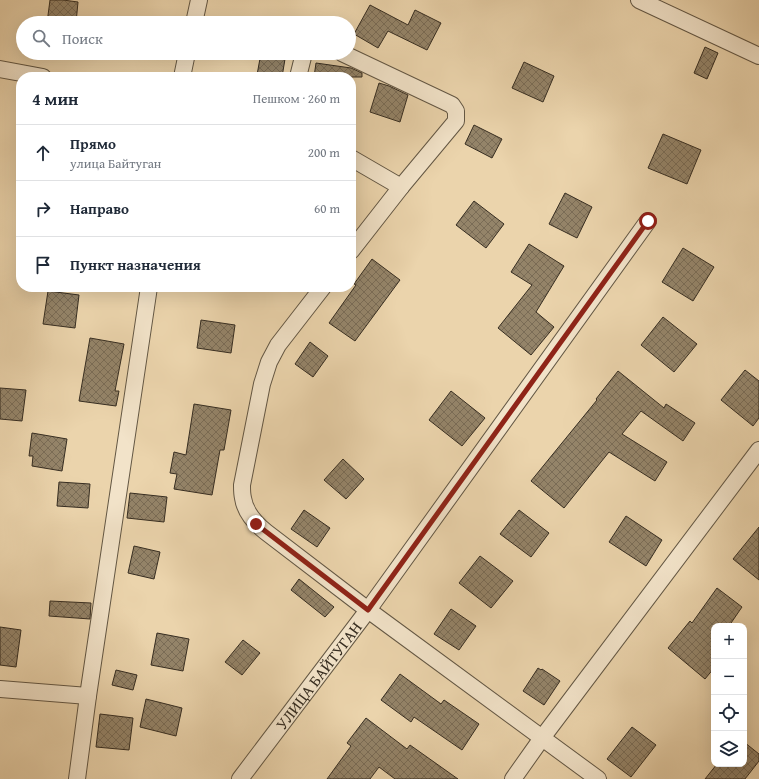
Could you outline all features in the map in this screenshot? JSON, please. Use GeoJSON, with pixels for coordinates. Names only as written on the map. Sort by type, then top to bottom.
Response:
{"type":"FeatureCollection","features":[{"type":"Feature","properties":{"kind":"street"},"geometry":{"type":"LineString","coordinates":[[196,16],[199,0]]}},
{"type":"Feature","properties":{"kind":"street"},"geometry":{"type":"LineString","coordinates":[[639,0],[759,56]]}},
{"type":"Feature","properties":{"kind":"street"},"geometry":{"type":"LineString","coordinates":[[183,72],[186,60]]}},
{"type":"Feature","properties":{"kind":"street"},"geometry":{"type":"LineString","coordinates":[[299,72],[302,60]]}},
{"type":"Feature","properties":{"kind":"street"},"geometry":{"type":"LineString","coordinates":[[356,60],[452,105],[456,111],[456,121],[401,187],[356,245]]}},
{"type":"Feature","properties":{"kind":"street"},"geometry":{"type":"LineString","coordinates":[[0,69],[16,72]]}},
{"type":"Feature","properties":{"kind":"street"},"geometry":{"type":"LineString","coordinates":[[356,161],[401,187]]}},
{"type":"Feature","properties":{"kind":"street","name":"УЛИЦА БАЙТУГАН"},"geometry":{"type":"LineString","coordinates":[[240,779],[368,610],[648,221]]}},
{"type":"Feature","properties":{"kind":"street"},"geometry":{"type":"LineString","coordinates":[[77,779],[148,292]]}},
{"type":"Feature","properties":{"kind":"street"},"geometry":{"type":"LineString","coordinates":[[319,292],[278,345],[269,362],[262,384],[242,485],[243,500],[248,512],[256,524],[368,610],[598,779]]}},
{"type":"Feature","properties":{"kind":"street"},"geometry":{"type":"LineString","coordinates":[[513,779],[542,738],[759,450]]}},
{"type":"Feature","properties":{"kind":"street"},"geometry":{"type":"LineString","coordinates":[[0,689],[88,696]]}},
{"type":"Feature","properties":{"kind":"building"},"geometry":{"type":"Polygon","coordinates":[[[50,0],[78,2],[77,16],[48,16],[50,0]]]}},
{"type":"Feature","properties":{"kind":"building"},"geometry":{"type":"Polygon","coordinates":[[[370,5],[408,25],[415,10],[441,23],[427,50],[388,31],[378,48],[356,35],[356,30],[370,5]]]}},
{"type":"Feature","properties":{"kind":"building"},"geometry":{"type":"Polygon","coordinates":[[[705,47],[718,53],[707,79],[694,73],[705,47]]]}},
{"type":"Feature","properties":{"kind":"building"},"geometry":{"type":"Polygon","coordinates":[[[260,60],[285,60],[283,72],[258,72],[260,60]]]}},
{"type":"Feature","properties":{"kind":"building"},"geometry":{"type":"Polygon","coordinates":[[[524,62],[554,76],[543,102],[512,88],[524,62]]]}},
{"type":"Feature","properties":{"kind":"building"},"geometry":{"type":"Polygon","coordinates":[[[316,63],[351,68],[362,73],[362,77],[356,77],[356,72],[315,72],[316,63]]]}},
{"type":"Feature","properties":{"kind":"building"},"geometry":{"type":"Polygon","coordinates":[[[379,83],[408,95],[400,122],[370,112],[379,83]]]}},
{"type":"Feature","properties":{"kind":"building"},"geometry":{"type":"Polygon","coordinates":[[[474,125],[502,139],[492,158],[465,144],[474,125]]]}},
{"type":"Feature","properties":{"kind":"building"},"geometry":{"type":"Polygon","coordinates":[[[663,134],[701,150],[687,184],[648,168],[663,134]]]}},
{"type":"Feature","properties":{"kind":"building"},"geometry":{"type":"Polygon","coordinates":[[[565,193],[592,207],[577,238],[549,224],[565,193]]]}},
{"type":"Feature","properties":{"kind":"building"},"geometry":{"type":"Polygon","coordinates":[[[474,201],[504,224],[486,248],[456,225],[474,201]]]}},
{"type":"Feature","properties":{"kind":"building"},"geometry":{"type":"Polygon","coordinates":[[[529,244],[564,266],[536,312],[554,327],[531,355],[498,328],[532,285],[511,272],[529,244]]]}},
{"type":"Feature","properties":{"kind":"building"},"geometry":{"type":"Polygon","coordinates":[[[683,248],[714,267],[693,301],[662,282],[683,248]]]}},
{"type":"Feature","properties":{"kind":"building"},"geometry":{"type":"Polygon","coordinates":[[[372,259],[400,280],[355,341],[329,323],[351,292],[356,292],[356,281],[372,259]]]}},
{"type":"Feature","properties":{"kind":"building"},"geometry":{"type":"Polygon","coordinates":[[[48,292],[79,295],[75,328],[43,324],[48,292]]]}},
{"type":"Feature","properties":{"kind":"building"},"geometry":{"type":"Polygon","coordinates":[[[663,317],[697,344],[674,372],[641,345],[663,317]]]}},
{"type":"Feature","properties":{"kind":"building"},"geometry":{"type":"Polygon","coordinates":[[[201,320],[235,325],[231,353],[197,348],[201,320]]]}},
{"type":"Feature","properties":{"kind":"building"},"geometry":{"type":"Polygon","coordinates":[[[90,338],[124,344],[115,391],[119,391],[116,406],[79,401],[90,338]]]}},
{"type":"Feature","properties":{"kind":"building"},"geometry":{"type":"Polygon","coordinates":[[[310,342],[328,356],[313,377],[295,364],[310,342]]]}},
{"type":"Feature","properties":{"kind":"building"},"geometry":{"type":"Polygon","coordinates":[[[745,370],[759,381],[759,418],[753,426],[721,400],[745,370]]]}},
{"type":"Feature","properties":{"kind":"building"},"geometry":{"type":"Polygon","coordinates":[[[618,371],[664,408],[666,404],[695,423],[683,441],[641,411],[622,434],[667,462],[655,481],[609,452],[564,508],[531,481],[597,400],[596,399],[618,371]]]}},
{"type":"Feature","properties":{"kind":"building"},"geometry":{"type":"Polygon","coordinates":[[[0,388],[26,390],[22,421],[0,419],[0,388]]]}},
{"type":"Feature","properties":{"kind":"building"},"geometry":{"type":"Polygon","coordinates":[[[451,391],[485,418],[462,446],[429,420],[451,391]]]}},
{"type":"Feature","properties":{"kind":"building"},"geometry":{"type":"Polygon","coordinates":[[[194,404],[231,410],[224,450],[220,450],[212,495],[174,489],[177,474],[170,473],[174,452],[186,455],[194,404]]]}},
{"type":"Feature","properties":{"kind":"building"},"geometry":{"type":"Polygon","coordinates":[[[32,433],[67,439],[62,471],[32,466],[33,456],[29,456],[32,433]]]}},
{"type":"Feature","properties":{"kind":"building"},"geometry":{"type":"Polygon","coordinates":[[[343,459],[364,479],[346,499],[324,480],[343,459]]]}},
{"type":"Feature","properties":{"kind":"building"},"geometry":{"type":"Polygon","coordinates":[[[59,482],[90,484],[88,508],[57,506],[59,482]]]}},
{"type":"Feature","properties":{"kind":"building"},"geometry":{"type":"Polygon","coordinates":[[[130,493],[167,497],[164,522],[127,518],[130,493]]]}},
{"type":"Feature","properties":{"kind":"building"},"geometry":{"type":"Polygon","coordinates":[[[304,510],[330,528],[317,547],[291,529],[304,510]]]}},
{"type":"Feature","properties":{"kind":"building"},"geometry":{"type":"Polygon","coordinates":[[[519,510],[549,533],[531,557],[500,534],[519,510]]]}},
{"type":"Feature","properties":{"kind":"building"},"geometry":{"type":"Polygon","coordinates":[[[626,516],[662,540],[646,566],[609,542],[626,516]]]}},
{"type":"Feature","properties":{"kind":"building"},"geometry":{"type":"Polygon","coordinates":[[[759,527],[759,580],[733,559],[759,527]]]}},
{"type":"Feature","properties":{"kind":"building"},"geometry":{"type":"Polygon","coordinates":[[[134,546],[160,552],[154,579],[128,573],[134,546]]]}},
{"type":"Feature","properties":{"kind":"building"},"geometry":{"type":"Polygon","coordinates":[[[480,556],[513,581],[491,608],[459,583],[480,556]]]}},
{"type":"Feature","properties":{"kind":"building"},"geometry":{"type":"Polygon","coordinates":[[[299,579],[334,607],[325,617],[291,590],[299,579]]]}},
{"type":"Feature","properties":{"kind":"building"},"geometry":{"type":"Polygon","coordinates":[[[717,588],[742,607],[731,623],[711,623],[711,672],[705,679],[668,648],[690,621],[692,623],[717,588]]]}},
{"type":"Feature","properties":{"kind":"building"},"geometry":{"type":"Polygon","coordinates":[[[50,601],[91,603],[90,619],[49,616],[50,601]]]}},
{"type":"Feature","properties":{"kind":"building"},"geometry":{"type":"Polygon","coordinates":[[[451,609],[476,626],[459,650],[434,634],[451,609]]]}},
{"type":"Feature","properties":{"kind":"building"},"geometry":{"type":"Polygon","coordinates":[[[0,627],[21,630],[16,667],[0,665],[0,627]]]}},
{"type":"Feature","properties":{"kind":"building"},"geometry":{"type":"Polygon","coordinates":[[[157,633],[189,639],[183,671],[151,665],[157,633]]]}},
{"type":"Feature","properties":{"kind":"building"},"geometry":{"type":"Polygon","coordinates":[[[243,640],[260,653],[242,675],[225,662],[243,640]]]}},
{"type":"Feature","properties":{"kind":"building"},"geometry":{"type":"Polygon","coordinates":[[[538,668],[560,681],[544,705],[523,691],[538,668]]]}},
{"type":"Feature","properties":{"kind":"building"},"geometry":{"type":"Polygon","coordinates":[[[116,670],[137,675],[133,690],[112,685],[116,670]]]}},
{"type":"Feature","properties":{"kind":"building"},"geometry":{"type":"Polygon","coordinates":[[[400,674],[441,704],[444,700],[479,724],[462,750],[414,717],[411,722],[381,700],[400,674]]]}},
{"type":"Feature","properties":{"kind":"building"},"geometry":{"type":"Polygon","coordinates":[[[146,699],[182,708],[176,736],[140,727],[146,699]]]}},
{"type":"Feature","properties":{"kind":"building"},"geometry":{"type":"Polygon","coordinates":[[[100,714],[133,718],[129,750],[96,747],[100,714]]]}},
{"type":"Feature","properties":{"kind":"building"},"geometry":{"type":"Polygon","coordinates":[[[366,718],[407,749],[410,745],[458,779],[395,779],[379,767],[370,779],[327,779],[351,746],[347,743],[366,718]]]}},
{"type":"Feature","properties":{"kind":"building"},"geometry":{"type":"Polygon","coordinates":[[[632,727],[656,745],[631,777],[607,759],[632,727]]]}},
{"type":"Feature","properties":{"kind":"building"},"geometry":{"type":"Polygon","coordinates":[[[747,744],[759,754],[759,761],[745,779],[705,779],[715,767],[747,767],[747,744]]]}},
{"type":"Feature","properties":{"kind":"route"},"geometry":{"type":"LineString","coordinates":[[256,524],[368,610],[648,221]]}}]}
